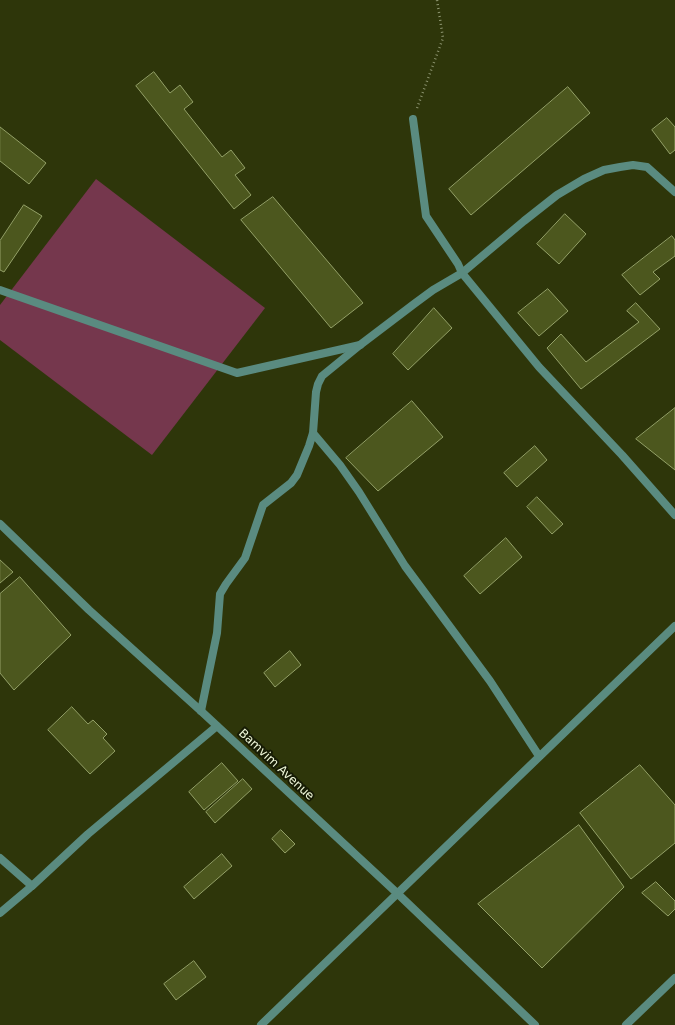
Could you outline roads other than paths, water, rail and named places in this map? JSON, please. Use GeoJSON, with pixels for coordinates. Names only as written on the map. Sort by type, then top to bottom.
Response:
{"type":"FeatureCollection","features":[{"type":"Feature","properties":{"kind":"street"},"geometry":{"type":"LineString","coordinates":[[413,119],[426,216],[458,264],[462,273],[539,367],[622,455],[675,515]]}},
{"type":"Feature","properties":{"kind":"street"},"geometry":{"type":"LineString","coordinates":[[201,711],[217,633],[220,594],[245,558],[263,505],[291,483],[298,475],[313,433],[318,384],[322,376],[360,345],[433,290],[462,273],[557,194],[584,179],[604,170],[633,165],[647,167],[675,192]]}},
{"type":"Feature","properties":{"kind":"street"},"geometry":{"type":"LineString","coordinates":[[0,290],[237,373],[360,345]]}},
{"type":"Feature","properties":{"kind":"street"},"geometry":{"type":"LineString","coordinates":[[313,433],[348,476],[405,566],[490,681],[539,756]]}},
{"type":"Feature","properties":{"kind":"street","name":"Bamvim Avenue"},"geometry":{"type":"LineString","coordinates":[[0,524],[89,610],[201,711],[398,894],[534,1025]]}},
{"type":"Feature","properties":{"kind":"street"},"geometry":{"type":"LineString","coordinates":[[261,1025],[675,626]]}},
{"type":"Feature","properties":{"kind":"street"},"geometry":{"type":"LineString","coordinates":[[0,913],[32,886],[88,834],[217,726]]}},
{"type":"Feature","properties":{"kind":"street"},"geometry":{"type":"LineString","coordinates":[[0,858],[32,886]]}},
{"type":"Feature","properties":{"kind":"street"},"geometry":{"type":"LineString","coordinates":[[626,1025],[675,978]]}}]}
